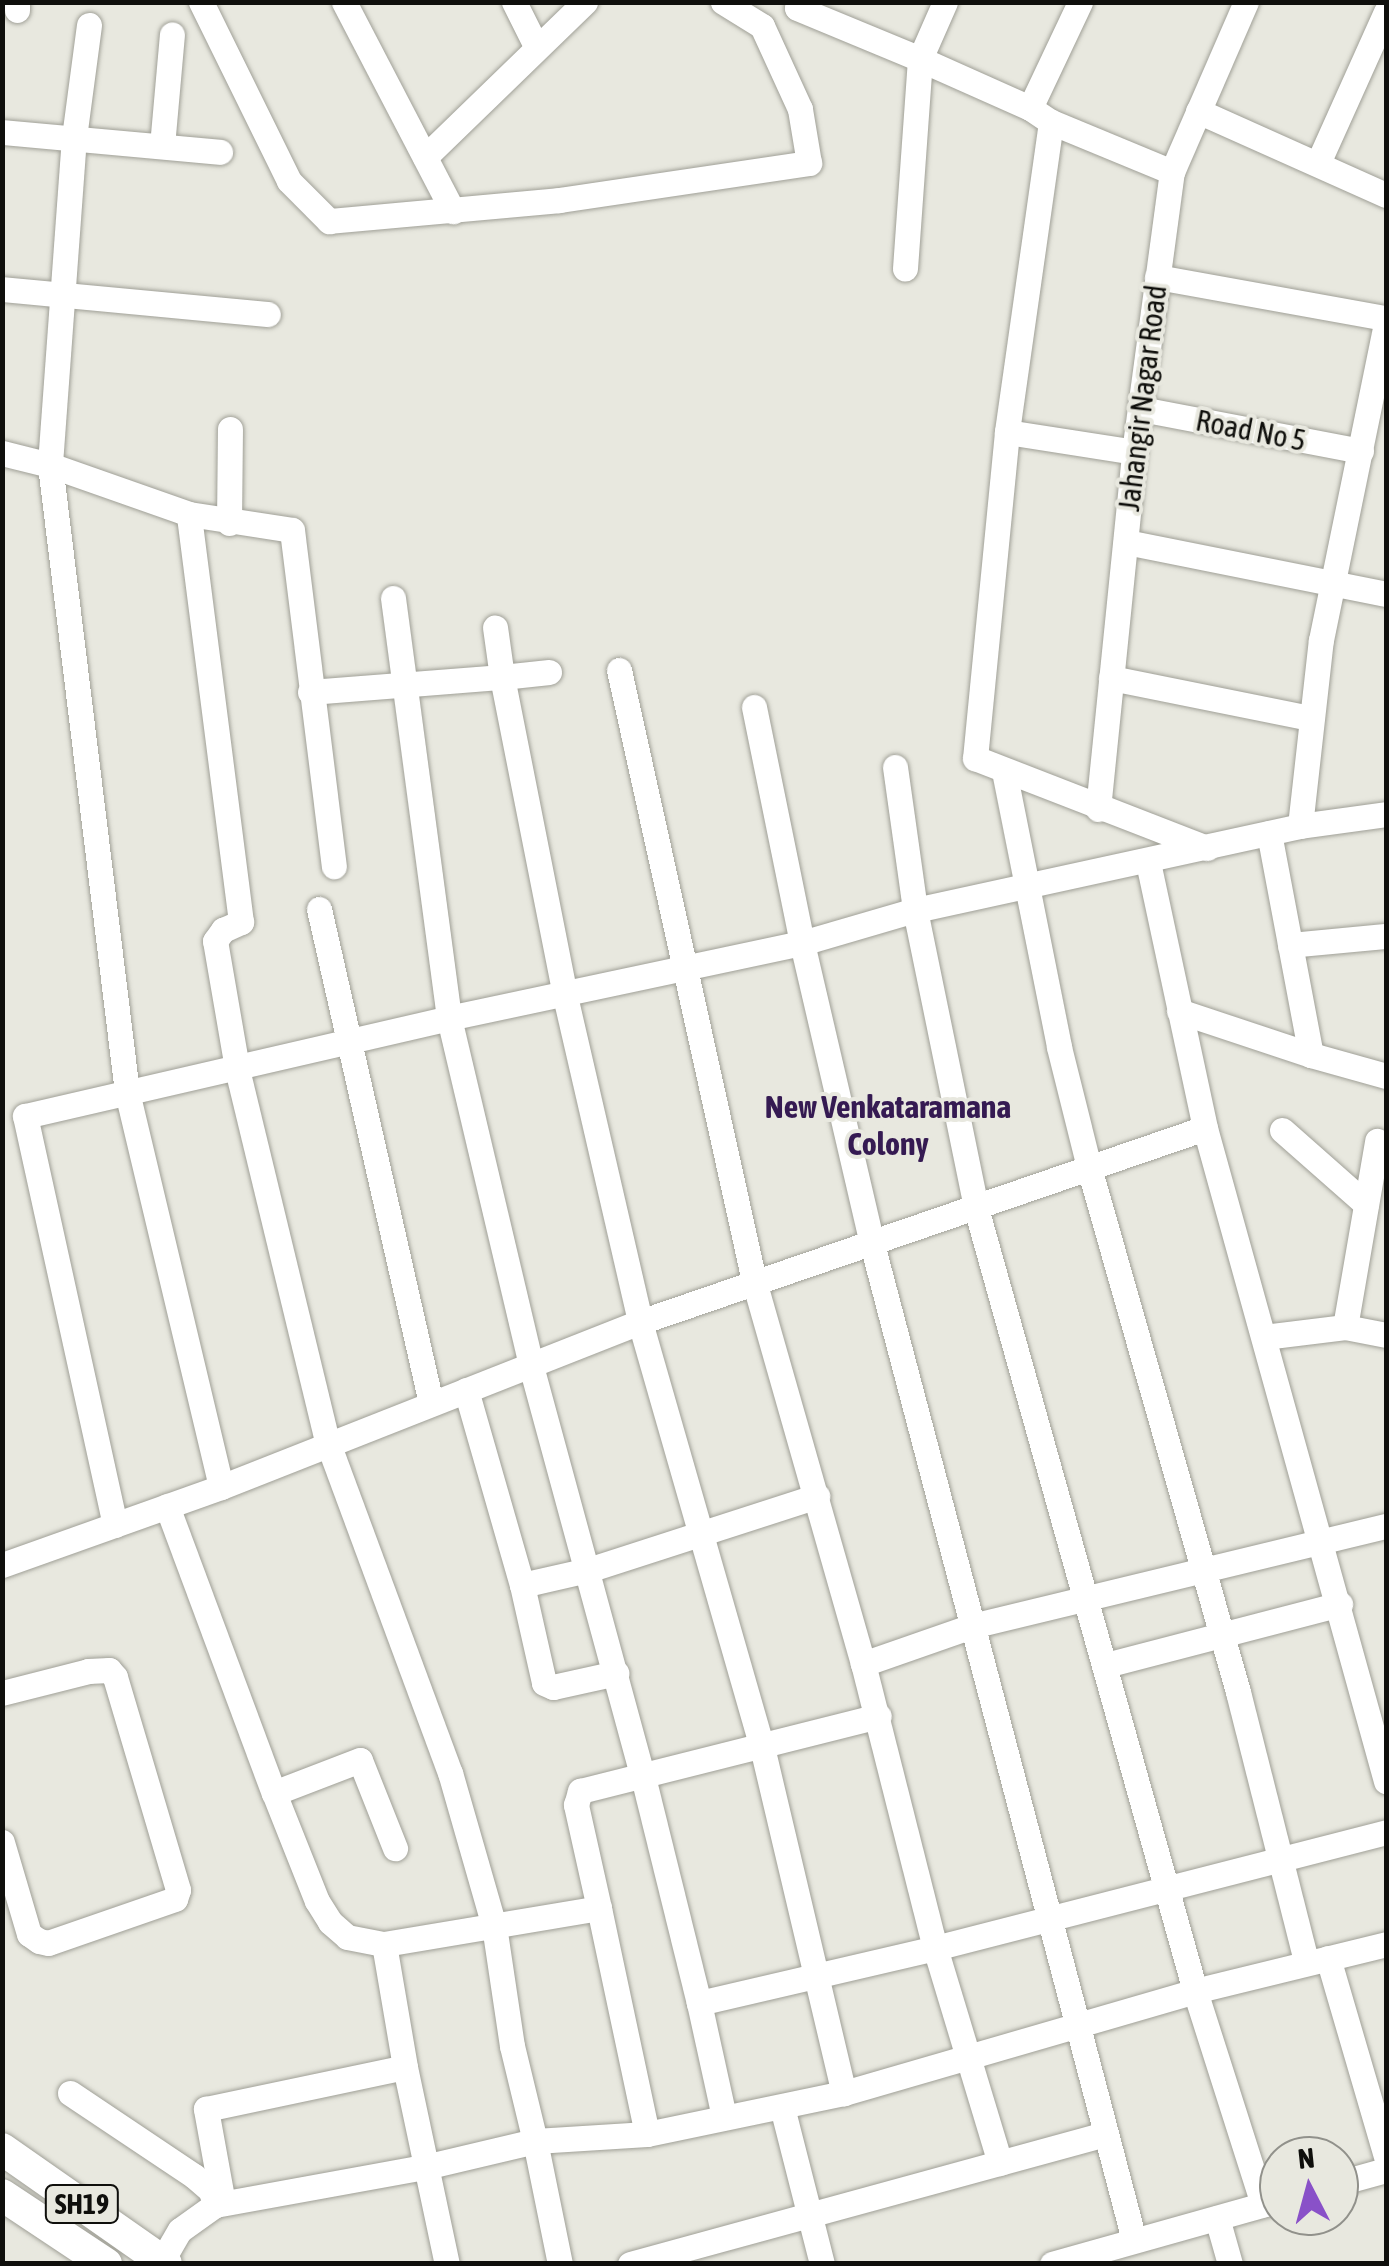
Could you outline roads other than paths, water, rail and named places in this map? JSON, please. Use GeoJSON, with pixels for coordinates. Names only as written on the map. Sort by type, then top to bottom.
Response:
{"type":"FeatureCollection","features":[{"type":"Feature","properties":{"kind":"main road","name":"SH19"},"geometry":{"type":"LineString","coordinates":[[2,2149],[162,2262]]}},
{"type":"Feature","properties":{"kind":"main road","name":"SH19"},"geometry":{"type":"LineString","coordinates":[[2,2195],[106,2264]]}},
{"type":"Feature","properties":{"kind":"street"},"geometry":{"type":"LineString","coordinates":[[200,2],[289,181],[329,221],[559,200],[810,163],[800,108],[762,26],[723,2]]}},
{"type":"Feature","properties":{"kind":"street"},"geometry":{"type":"LineString","coordinates":[[344,2],[453,211]]}},
{"type":"Feature","properties":{"kind":"street"},"geometry":{"type":"LineString","coordinates":[[514,2],[538,48]]}},
{"type":"Feature","properties":{"kind":"street"},"geometry":{"type":"LineString","coordinates":[[425,157],[585,2]]}},
{"type":"Feature","properties":{"kind":"street"},"geometry":{"type":"LineString","coordinates":[[905,268],[920,59],[945,2]]}},
{"type":"Feature","properties":{"kind":"street"},"geometry":{"type":"LineString","coordinates":[[1080,2],[1040,115],[974,758],[1207,848]]}},
{"type":"Feature","properties":{"kind":"street","name":"Jahangir Nagar Road"},"geometry":{"type":"LineString","coordinates":[[1098,808],[1134,452],[1172,172],[1246,2]]}},
{"type":"Feature","properties":{"kind":"street"},"geometry":{"type":"LineString","coordinates":[[793,4],[1172,172]]}},
{"type":"Feature","properties":{"kind":"street"},"geometry":{"type":"LineString","coordinates":[[1318,164],[1386,12]]}},
{"type":"Feature","properties":{"kind":"street"},"geometry":{"type":"LineString","coordinates":[[89,25],[74,137],[50,465],[127,1092],[221,1487]]}},
{"type":"Feature","properties":{"kind":"street"},"geometry":{"type":"LineString","coordinates":[[162,146],[172,34]]}},
{"type":"Feature","properties":{"kind":"street"},"geometry":{"type":"LineString","coordinates":[[1198,112],[1386,195]]}},
{"type":"Feature","properties":{"kind":"street"},"geometry":{"type":"LineString","coordinates":[[2,132],[220,152]]}},
{"type":"Feature","properties":{"kind":"street"},"geometry":{"type":"LineString","coordinates":[[1157,277],[1386,321],[1310,718],[1300,826]]}},
{"type":"Feature","properties":{"kind":"street"},"geometry":{"type":"LineString","coordinates":[[2,290],[268,314]]}},
{"type":"Feature","properties":{"kind":"street","name":"Road No 5"},"geometry":{"type":"LineString","coordinates":[[1141,409],[1360,451]]}},
{"type":"Feature","properties":{"kind":"street"},"geometry":{"type":"LineString","coordinates":[[229,523],[230,430]]}},
{"type":"Feature","properties":{"kind":"street"},"geometry":{"type":"LineString","coordinates":[[1007,432],[1134,452]]}},
{"type":"Feature","properties":{"kind":"street"},"geometry":{"type":"LineString","coordinates":[[2,453],[50,465],[189,514],[229,523],[286,527],[294,534],[310,692],[334,866]]}},
{"type":"Feature","properties":{"kind":"street"},"geometry":{"type":"LineString","coordinates":[[189,514],[241,922],[223,930],[216,941],[238,1068],[327,1442],[450,1772],[494,1926],[512,2046],[536,2140],[560,2264]]}},
{"type":"Feature","properties":{"kind":"street"},"geometry":{"type":"LineString","coordinates":[[1126,542],[1386,594]]}},
{"type":"Feature","properties":{"kind":"street"},"geometry":{"type":"LineString","coordinates":[[393,598],[449,1018],[530,1366],[644,1776],[724,2117]]}},
{"type":"Feature","properties":{"kind":"street"},"geometry":{"type":"LineString","coordinates":[[494,627],[565,996],[640,1322],[762,1747],[844,2093]]}},
{"type":"Feature","properties":{"kind":"street"},"geometry":{"type":"LineString","coordinates":[[620,670],[682,969],[754,1281],[878,1716],[965,2059],[1000,2164]]}},
{"type":"Feature","properties":{"kind":"street"},"geometry":{"type":"LineString","coordinates":[[310,692],[549,672]]}},
{"type":"Feature","properties":{"kind":"street"},"geometry":{"type":"LineString","coordinates":[[1111,678],[1310,718]]}},
{"type":"Feature","properties":{"kind":"street"},"geometry":{"type":"LineString","coordinates":[[754,708],[802,944],[872,1244],[1106,2134],[1129,2249]]}},
{"type":"Feature","properties":{"kind":"street"},"geometry":{"type":"LineString","coordinates":[[895,766],[916,910],[976,1208],[1195,1990],[1259,2169]]}},
{"type":"Feature","properties":{"kind":"street"},"geometry":{"type":"LineString","coordinates":[[1004,771],[1090,1171],[1220,1635],[1276,1858],[1317,1960],[1386,2156]]}},
{"type":"Feature","properties":{"kind":"street"},"geometry":{"type":"LineString","coordinates":[[115,1525],[26,1116],[449,1018],[802,944],[916,910],[1300,826],[1386,814]]}},
{"type":"Feature","properties":{"kind":"street"},"geometry":{"type":"LineString","coordinates":[[1269,833],[1311,1055]]}},
{"type":"Feature","properties":{"kind":"street"},"geometry":{"type":"LineString","coordinates":[[1148,862],[1204,1128],[1383,1751],[1386,1782]]}},
{"type":"Feature","properties":{"kind":"street"},"geometry":{"type":"LineString","coordinates":[[319,909],[431,1403]]}},
{"type":"Feature","properties":{"kind":"street"},"geometry":{"type":"LineString","coordinates":[[1290,945],[1386,936]]}},
{"type":"Feature","properties":{"kind":"street"},"geometry":{"type":"LineString","coordinates":[[1179,1011],[1386,1076]]}},
{"type":"Feature","properties":{"kind":"street"},"geometry":{"type":"LineString","coordinates":[[2,1565],[221,1487],[327,1442],[640,1322],[1090,1171],[1204,1128]]}},
{"type":"Feature","properties":{"kind":"street"},"geometry":{"type":"LineString","coordinates":[[1282,1130],[1366,1204]]}},
{"type":"Feature","properties":{"kind":"street"},"geometry":{"type":"LineString","coordinates":[[1345,1328],[1377,1142]]}},
{"type":"Feature","properties":{"kind":"street"},"geometry":{"type":"LineString","coordinates":[[1264,1337],[1345,1328],[1386,1335]]}},
{"type":"Feature","properties":{"kind":"street"},"geometry":{"type":"LineString","coordinates":[[466,1390],[522,1585],[544,1683],[553,1687],[616,1673]]}},
{"type":"Feature","properties":{"kind":"street"},"geometry":{"type":"LineString","coordinates":[[522,1585],[588,1570],[816,1496]]}},
{"type":"Feature","properties":{"kind":"street"},"geometry":{"type":"LineString","coordinates":[[168,1506],[274,1793],[317,1901],[330,1922],[347,1937],[384,1944],[599,1908]]}},
{"type":"Feature","properties":{"kind":"street"},"geometry":{"type":"LineString","coordinates":[[862,1664],[972,1626],[1386,1526]]}},
{"type":"Feature","properties":{"kind":"street"},"geometry":{"type":"LineString","coordinates":[[1106,1665],[1340,1604]]}},
{"type":"Feature","properties":{"kind":"street"},"geometry":{"type":"LineString","coordinates":[[2,1693],[99,1668],[115,1677],[178,1890],[175,1899],[48,1943],[39,1941],[29,1934],[2,1842]]}},
{"type":"Feature","properties":{"kind":"street"},"geometry":{"type":"LineString","coordinates":[[647,2134],[576,1797],[588,1786],[644,1776],[878,1716]]}},
{"type":"Feature","properties":{"kind":"street"},"geometry":{"type":"LineString","coordinates":[[274,1793],[360,1760],[395,1848]]}},
{"type":"Feature","properties":{"kind":"street"},"geometry":{"type":"LineString","coordinates":[[699,2003],[819,1978],[1386,1832]]}},
{"type":"Feature","properties":{"kind":"street"},"geometry":{"type":"LineString","coordinates":[[384,1944],[405,2068],[447,2264]]}},
{"type":"Feature","properties":{"kind":"street"},"geometry":{"type":"LineString","coordinates":[[162,2262],[180,2230],[219,2204],[425,2167],[536,2140],[647,2134],[844,2093],[1195,1990],[1386,1944]]}},
{"type":"Feature","properties":{"kind":"street"},"geometry":{"type":"LineString","coordinates":[[219,2204],[206,2109],[405,2068]]}},
{"type":"Feature","properties":{"kind":"street"},"geometry":{"type":"LineString","coordinates":[[70,2093],[194,2176],[219,2204]]}},
{"type":"Feature","properties":{"kind":"street"},"geometry":{"type":"LineString","coordinates":[[782,2106],[822,2264]]}},
{"type":"Feature","properties":{"kind":"street"},"geometry":{"type":"LineString","coordinates":[[630,2264],[1106,2134]]}},
{"type":"Feature","properties":{"kind":"street"},"geometry":{"type":"LineString","coordinates":[[1359,2178],[1386,2170]]}},
{"type":"Feature","properties":{"kind":"street"},"geometry":{"type":"LineString","coordinates":[[1052,2264],[1129,2249],[1259,2206]]}},
{"type":"Feature","properties":{"kind":"street"},"geometry":{"type":"LineString","coordinates":[[1217,2218],[1230,2264]]}},
{"type":"Feature","properties":{"kind":"district","name":"New Venkataramana Colony"},"geometry":{"type":"Point","coordinates":[888,1126]}}]}
